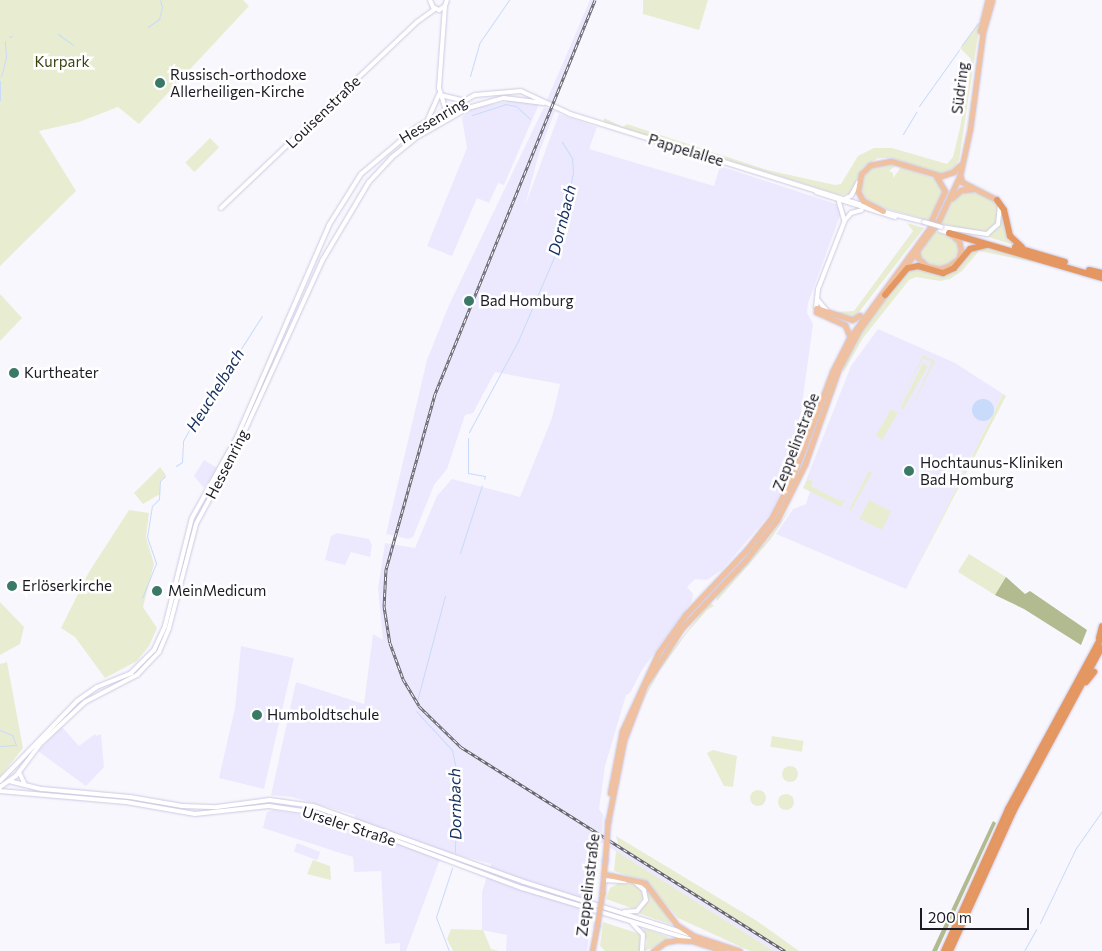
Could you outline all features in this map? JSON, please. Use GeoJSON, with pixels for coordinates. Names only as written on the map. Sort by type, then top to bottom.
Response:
{"type":"FeatureCollection","features":[{"type":"Feature","properties":{"kind":"highway"},"geometry":{"type":"LineString","coordinates":[[997,200],[1004,210],[1010,236],[1032,252]]}},
{"type":"Feature","properties":{"kind":"highway"},"geometry":{"type":"LineString","coordinates":[[961,232],[1102,273]]}},
{"type":"Feature","properties":{"kind":"highway"},"geometry":{"type":"LineString","coordinates":[[949,233],[1102,278]]}},
{"type":"Feature","properties":{"kind":"highway"},"geometry":{"type":"LineString","coordinates":[[884,295],[908,268],[918,266],[934,273],[943,273],[954,268],[974,247],[998,247]]}},
{"type":"Feature","properties":{"kind":"highway"},"geometry":{"type":"LineString","coordinates":[[950,951],[1013,812],[1101,642],[1102,626]]}},
{"type":"Feature","properties":{"kind":"highway"},"geometry":{"type":"LineString","coordinates":[[944,951],[1016,793],[1101,642]]}},
{"type":"Feature","properties":{"kind":"highway"},"geometry":{"type":"LineString","coordinates":[[1068,707],[1094,672]]}},
{"type":"Feature","properties":{"kind":"main road","name":"Südring"},"geometry":{"type":"LineString","coordinates":[[958,176],[984,12],[988,0]]}},
{"type":"Feature","properties":{"kind":"main road","name":"Südring"},"geometry":{"type":"LineString","coordinates":[[958,176],[992,0]]}},
{"type":"Feature","properties":{"kind":"main road"},"geometry":{"type":"LineString","coordinates":[[984,12],[990,8]]}},
{"type":"Feature","properties":{"kind":"main road"},"geometry":{"type":"LineString","coordinates":[[882,211],[863,200],[858,183],[868,166],[884,160],[933,174],[950,174],[960,165]]}},
{"type":"Feature","properties":{"kind":"main road"},"geometry":{"type":"LineString","coordinates":[[927,232],[945,191],[941,181],[933,174]]}},
{"type":"Feature","properties":{"kind":"main road"},"geometry":{"type":"LineString","coordinates":[[958,176],[962,182],[997,200]]}},
{"type":"Feature","properties":{"kind":"main road","name":"Zeppelinstraße"},"geometry":{"type":"LineString","coordinates":[[608,821],[624,740],[645,684],[682,628],[745,561],[777,520],[803,469],[839,368],[859,330],[917,251],[948,202],[958,176]]}},
{"type":"Feature","properties":{"kind":"main road","name":"Zeppelinstraße"},"geometry":{"type":"LineString","coordinates":[[594,951],[602,892],[612,774],[620,738],[646,674],[677,624],[747,548],[778,508],[848,340],[886,284],[927,232],[958,176]]}},
{"type":"Feature","properties":{"kind":"main road"},"geometry":{"type":"LineString","coordinates":[[948,202],[961,190],[974,189]]}},
{"type":"Feature","properties":{"kind":"main road"},"geometry":{"type":"LineString","coordinates":[[917,251],[919,260],[930,267],[939,269],[952,265],[960,256],[961,247],[949,233]]}},
{"type":"Feature","properties":{"kind":"main road"},"geometry":{"type":"LineString","coordinates":[[816,310],[856,319],[886,284]]}},
{"type":"Feature","properties":{"kind":"main road"},"geometry":{"type":"LineString","coordinates":[[816,310],[848,327],[848,340]]}},
{"type":"Feature","properties":{"kind":"main road"},"geometry":{"type":"LineString","coordinates":[[603,877],[645,883],[669,918],[694,938],[724,951]]}},
{"type":"Feature","properties":{"kind":"main road"},"geometry":{"type":"LineString","coordinates":[[653,951],[666,942],[694,938],[740,951]]}},
{"type":"Feature","properties":{"kind":"street"},"geometry":{"type":"LineString","coordinates":[[447,0],[445,6],[440,93],[448,118]]}},
{"type":"Feature","properties":{"kind":"street"},"geometry":{"type":"LineString","coordinates":[[430,1],[435,9],[441,10]]}},
{"type":"Feature","properties":{"kind":"street","name":"Louisenstraße"},"geometry":{"type":"LineString","coordinates":[[425,15],[430,1]]}},
{"type":"Feature","properties":{"kind":"street"},"geometry":{"type":"LineString","coordinates":[[441,10],[445,6]]}},
{"type":"Feature","properties":{"kind":"street","name":"Louisenstraße"},"geometry":{"type":"LineString","coordinates":[[220,208],[425,15],[435,9]]}},
{"type":"Feature","properties":{"kind":"street"},"geometry":{"type":"LineString","coordinates":[[441,10],[445,20]]}},
{"type":"Feature","properties":{"kind":"street","name":"Hessenring"},"geometry":{"type":"LineString","coordinates":[[0,781],[11,772],[29,749],[77,701],[97,687],[131,673],[154,650],[165,626],[192,518],[237,437],[337,210],[361,174],[384,152],[428,119],[463,100],[484,93],[516,90],[546,103]]}},
{"type":"Feature","properties":{"kind":"street"},"geometry":{"type":"LineString","coordinates":[[440,93],[463,100]]}},
{"type":"Feature","properties":{"kind":"street"},"geometry":{"type":"LineString","coordinates":[[428,119],[440,93]]}},
{"type":"Feature","properties":{"kind":"street","name":"Hessenring"},"geometry":{"type":"LineString","coordinates":[[0,787],[19,772],[39,746],[85,702],[137,676],[159,652],[169,628],[190,541],[200,515],[238,445],[326,252],[366,186],[391,158],[448,118],[496,99],[546,103]]}},
{"type":"Feature","properties":{"kind":"street","name":"Pappelallee"},"geometry":{"type":"LineString","coordinates":[[546,103],[579,116],[940,228],[982,235],[994,230],[1001,214],[997,200]]}},
{"type":"Feature","properties":{"kind":"street"},"geometry":{"type":"LineString","coordinates":[[384,152],[391,158]]}},
{"type":"Feature","properties":{"kind":"street","name":"Pappelallee"},"geometry":{"type":"LineString","coordinates":[[793,183],[839,202],[924,223]]}},
{"type":"Feature","properties":{"kind":"street"},"geometry":{"type":"LineString","coordinates":[[844,198],[852,196],[858,183]]}},
{"type":"Feature","properties":{"kind":"street"},"geometry":{"type":"LineString","coordinates":[[816,310],[817,297],[843,224],[844,214],[839,202]]}},
{"type":"Feature","properties":{"kind":"street"},"geometry":{"type":"LineString","coordinates":[[843,224],[851,213],[864,209]]}},
{"type":"Feature","properties":{"kind":"street","name":"Pappelallee"},"geometry":{"type":"LineString","coordinates":[[940,228],[949,233]]}},
{"type":"Feature","properties":{"kind":"street"},"geometry":{"type":"LineString","coordinates":[[817,297],[829,313]]}},
{"type":"Feature","properties":{"kind":"street"},"geometry":{"type":"LineString","coordinates":[[9,781],[11,772]]}},
{"type":"Feature","properties":{"kind":"street"},"geometry":{"type":"LineString","coordinates":[[19,772],[25,785]]}},
{"type":"Feature","properties":{"kind":"street","name":"Urseler Straße"},"geometry":{"type":"LineString","coordinates":[[0,781],[196,807],[270,800],[306,804],[694,938]]}},
{"type":"Feature","properties":{"kind":"street","name":"Urseler Straße"},"geometry":{"type":"LineString","coordinates":[[9,781],[12,786],[29,792]]}},
{"type":"Feature","properties":{"kind":"street","name":"Urseler Straße"},"geometry":{"type":"LineString","coordinates":[[0,791],[29,792],[191,813],[269,806],[310,812],[346,822],[522,888],[694,938]]}},
{"type":"Feature","properties":{"kind":"street"},"geometry":{"type":"LineString","coordinates":[[603,877],[636,882],[644,890],[646,900],[643,906],[634,911],[621,912]]}},
{"type":"Feature","properties":{"kind":"street"},"geometry":{"type":"LineString","coordinates":[[628,920],[643,935],[642,951]]}},
{"type":"Feature","properties":{"kind":"shaded area"},"geometry":{"type":"Polygon","coordinates":[[[590,0],[597,0],[554,104],[547,100],[590,0]]]}},
{"type":"Feature","properties":{"kind":"shaded area"},"geometry":{"type":"Polygon","coordinates":[[[514,100],[539,104],[504,185],[498,183],[489,203],[477,198],[452,256],[427,246],[467,148],[462,118],[470,109],[514,100]]]}},
{"type":"Feature","properties":{"kind":"shaded area"},"geometry":{"type":"Polygon","coordinates":[[[544,107],[555,111],[539,153],[525,206],[559,114],[597,127],[589,149],[714,186],[720,166],[836,204],[841,213],[808,303],[807,313],[813,324],[799,427],[804,429],[780,494],[770,514],[722,570],[707,580],[695,579],[687,587],[693,594],[692,601],[642,670],[630,693],[626,695],[605,766],[599,809],[603,815],[602,834],[785,951],[774,951],[601,842],[587,951],[506,951],[507,935],[482,930],[482,892],[491,864],[443,851],[406,951],[400,951],[400,943],[385,944],[381,871],[354,872],[353,857],[263,828],[267,812],[273,810],[310,816],[353,830],[355,815],[292,797],[271,795],[296,682],[364,704],[373,634],[383,640],[378,588],[385,543],[415,548],[437,496],[452,479],[520,497],[552,418],[560,384],[495,372],[473,413],[465,415],[447,469],[434,485],[413,537],[408,539],[386,534],[427,360],[449,305],[544,107]]]}},
{"type":"Feature","properties":{"kind":"shaded area"},"geometry":{"type":"Polygon","coordinates":[[[878,329],[955,363],[1003,394],[906,589],[776,534],[793,509],[806,504],[810,491],[803,488],[851,366],[878,329]]]}},
{"type":"Feature","properties":{"kind":"shaded area"},"geometry":{"type":"Polygon","coordinates":[[[204,460],[217,468],[204,488],[194,476],[204,460]]]}},
{"type":"Feature","properties":{"kind":"shaded area"},"geometry":{"type":"Polygon","coordinates":[[[337,533],[369,539],[372,545],[370,557],[351,552],[345,565],[325,560],[331,536],[337,533]]]}},
{"type":"Feature","properties":{"kind":"shaded area","name":"Humboldtschule"},"geometry":{"type":"Polygon","coordinates":[[[241,646],[294,658],[264,789],[219,778],[235,708],[241,646]]]}},
{"type":"Feature","properties":{"kind":"shaded area"},"geometry":{"type":"Polygon","coordinates":[[[62,727],[79,746],[95,734],[96,736],[101,734],[104,767],[86,786],[38,751],[62,727]]]}},
{"type":"Feature","properties":{"kind":"shaded area"},"geometry":{"type":"Polygon","coordinates":[[[297,843],[320,852],[317,860],[294,851],[297,843]]]}},
{"type":"Feature","properties":{"kind":"green space","name":"Kurpark"},"geometry":{"type":"Polygon","coordinates":[[[0,0],[243,0],[249,6],[139,124],[118,107],[79,122],[39,131],[76,191],[0,266],[0,0]]]}},
{"type":"Feature","properties":{"kind":"green space"},"geometry":{"type":"Polygon","coordinates":[[[643,0],[708,0],[699,30],[643,14],[643,0]]]}},
{"type":"Feature","properties":{"kind":"green space"},"geometry":{"type":"Polygon","coordinates":[[[980,22],[959,160],[952,171],[942,174],[891,158],[878,158],[862,168],[850,194],[840,195],[604,122],[604,118],[623,127],[627,124],[767,170],[835,185],[841,184],[858,156],[874,148],[892,148],[947,164],[953,157],[960,128],[971,59],[960,48],[980,22]]]}},
{"type":"Feature","properties":{"kind":"green space"},"geometry":{"type":"Polygon","coordinates":[[[210,138],[219,147],[194,172],[185,163],[210,138]]]}},
{"type":"Feature","properties":{"kind":"green space"},"geometry":{"type":"Polygon","coordinates":[[[884,163],[895,166],[889,171],[893,173],[893,178],[901,167],[936,179],[943,191],[929,220],[884,208],[866,199],[861,187],[864,176],[872,167],[884,163]]]}},
{"type":"Feature","properties":{"kind":"green space"},"geometry":{"type":"Polygon","coordinates":[[[970,191],[984,195],[997,205],[997,223],[987,231],[969,231],[940,223],[955,196],[970,191]]]}},
{"type":"Feature","properties":{"kind":"green space"},"geometry":{"type":"Polygon","coordinates":[[[1003,215],[1005,230],[1014,245],[985,236],[998,228],[1003,215]]]}},
{"type":"Feature","properties":{"kind":"green space"},"geometry":{"type":"Polygon","coordinates":[[[907,223],[924,228],[856,316],[851,318],[835,312],[854,311],[913,231],[907,223]]]}},
{"type":"Feature","properties":{"kind":"green space"},"geometry":{"type":"Polygon","coordinates":[[[934,231],[954,238],[959,248],[952,263],[940,267],[921,260],[919,253],[934,231]]]}},
{"type":"Feature","properties":{"kind":"green space"},"geometry":{"type":"Polygon","coordinates":[[[979,247],[990,248],[1043,264],[979,251],[962,271],[950,279],[940,281],[916,277],[909,280],[863,338],[843,373],[844,363],[865,326],[908,271],[921,269],[941,275],[959,266],[970,252],[979,247]]]}},
{"type":"Feature","properties":{"kind":"green space"},"geometry":{"type":"Polygon","coordinates":[[[0,294],[22,318],[0,341],[0,294]]]}},
{"type":"Feature","properties":{"kind":"green space"},"geometry":{"type":"Polygon","coordinates":[[[923,355],[935,361],[911,409],[932,362],[923,358],[898,408],[923,355]]]}},
{"type":"Feature","properties":{"kind":"green space"},"geometry":{"type":"Polygon","coordinates":[[[923,363],[928,366],[903,410],[901,407],[923,363]]]}},
{"type":"Feature","properties":{"kind":"green space"},"geometry":{"type":"Polygon","coordinates":[[[1003,394],[1006,396],[906,589],[1003,394]]]}},
{"type":"Feature","properties":{"kind":"green space"},"geometry":{"type":"Polygon","coordinates":[[[891,409],[898,413],[882,440],[876,436],[891,409]]]}},
{"type":"Feature","properties":{"kind":"green space"},"geometry":{"type":"Polygon","coordinates":[[[160,467],[166,475],[160,481],[160,494],[143,504],[134,493],[160,467]]]}},
{"type":"Feature","properties":{"kind":"green space"},"geometry":{"type":"Polygon","coordinates":[[[869,471],[872,473],[850,512],[850,508],[869,471]]]}},
{"type":"Feature","properties":{"kind":"green space"},"geometry":{"type":"Polygon","coordinates":[[[808,479],[813,481],[811,486],[840,501],[845,500],[841,507],[803,488],[808,479]]]}},
{"type":"Feature","properties":{"kind":"green space"},"geometry":{"type":"Polygon","coordinates":[[[869,500],[891,511],[882,530],[859,519],[869,500]]]}},
{"type":"Feature","properties":{"kind":"green space"},"geometry":{"type":"Polygon","coordinates":[[[793,505],[771,539],[717,601],[716,596],[769,538],[793,505]]]}},
{"type":"Feature","properties":{"kind":"green space"},"geometry":{"type":"Polygon","coordinates":[[[129,510],[149,513],[146,537],[154,564],[143,607],[157,628],[149,646],[137,661],[105,678],[75,637],[61,628],[89,572],[129,510]]]}},
{"type":"Feature","properties":{"kind":"green space"},"geometry":{"type":"Polygon","coordinates":[[[969,554],[1006,577],[995,595],[958,572],[969,554]]]}},
{"type":"Feature","properties":{"kind":"green space"},"geometry":{"type":"Polygon","coordinates":[[[1006,577],[1025,594],[1030,591],[1087,630],[1081,645],[1024,609],[995,595],[1006,577]]]}},
{"type":"Feature","properties":{"kind":"green space"},"geometry":{"type":"Polygon","coordinates":[[[0,602],[24,627],[20,644],[0,655],[0,602]]]}},
{"type":"Feature","properties":{"kind":"green space"},"geometry":{"type":"Polygon","coordinates":[[[710,602],[714,606],[707,610],[687,633],[660,670],[636,714],[659,667],[710,602]]]}},
{"type":"Feature","properties":{"kind":"green space"},"geometry":{"type":"Polygon","coordinates":[[[7,662],[23,748],[0,777],[0,664],[7,662]]]}},
{"type":"Feature","properties":{"kind":"green space"},"geometry":{"type":"Polygon","coordinates":[[[772,736],[804,741],[802,752],[770,747],[772,736]]]}},
{"type":"Feature","properties":{"kind":"green space"},"geometry":{"type":"Polygon","coordinates":[[[713,750],[737,756],[733,787],[724,786],[707,753],[713,750]]]}},
{"type":"Feature","properties":{"kind":"green space"},"geometry":{"type":"Polygon","coordinates":[[[787,766],[793,766],[798,771],[796,780],[787,782],[782,777],[782,771],[787,766]]]}},
{"type":"Feature","properties":{"kind":"green space"},"geometry":{"type":"Polygon","coordinates":[[[755,790],[761,790],[766,795],[764,804],[755,806],[750,801],[750,795],[755,790]]]}},
{"type":"Feature","properties":{"kind":"green space"},"geometry":{"type":"Polygon","coordinates":[[[786,794],[792,796],[794,802],[792,808],[786,810],[780,808],[778,802],[780,796],[786,794]]]}},
{"type":"Feature","properties":{"kind":"green space"},"geometry":{"type":"Polygon","coordinates":[[[993,821],[996,823],[937,951],[932,951],[993,821]]]}},
{"type":"Feature","properties":{"kind":"green space"},"geometry":{"type":"Polygon","coordinates":[[[616,836],[757,921],[799,951],[785,951],[691,893],[618,844],[616,836]]]}},
{"type":"Feature","properties":{"kind":"green space"},"geometry":{"type":"Polygon","coordinates":[[[616,851],[774,951],[750,951],[678,918],[646,882],[614,871],[616,851]]]}},
{"type":"Feature","properties":{"kind":"green space"},"geometry":{"type":"Polygon","coordinates":[[[313,860],[330,866],[331,880],[307,874],[313,860]]]}},
{"type":"Feature","properties":{"kind":"green space"},"geometry":{"type":"Polygon","coordinates":[[[619,883],[634,884],[641,890],[643,898],[634,909],[606,899],[610,888],[619,883]]]}},
{"type":"Feature","properties":{"kind":"green space"},"geometry":{"type":"Polygon","coordinates":[[[644,885],[672,925],[638,913],[648,898],[644,885]]]}},
{"type":"Feature","properties":{"kind":"green space"},"geometry":{"type":"Polygon","coordinates":[[[603,922],[640,934],[640,951],[605,951],[600,946],[603,922]]]}},
{"type":"Feature","properties":{"kind":"green space"},"geometry":{"type":"Polygon","coordinates":[[[451,929],[483,930],[491,949],[499,951],[453,951],[447,939],[451,929]]]}},
{"type":"Feature","properties":{"kind":"green space"},"geometry":{"type":"Polygon","coordinates":[[[645,929],[670,939],[645,951],[647,941],[642,930],[645,929]]]}},
{"type":"Feature","properties":{"kind":"water"},"geometry":{"type":"Polygon","coordinates":[[[983,399],[991,402],[994,410],[991,418],[983,421],[975,418],[972,410],[975,402],[983,399]]]}},
{"type":"Feature","properties":{"kind":"waterway"},"geometry":{"type":"LineString","coordinates":[[148,27],[159,19],[162,7],[160,0]]}},
{"type":"Feature","properties":{"kind":"waterway","name":"Dornbach"},"geometry":{"type":"LineString","coordinates":[[470,76],[480,42],[509,0]]}},
{"type":"Feature","properties":{"kind":"waterway"},"geometry":{"type":"LineString","coordinates":[[962,45],[978,23]]}},
{"type":"Feature","properties":{"kind":"waterway"},"geometry":{"type":"LineString","coordinates":[[58,34],[73,45]]}},
{"type":"Feature","properties":{"kind":"waterway"},"geometry":{"type":"LineString","coordinates":[[1,77],[6,57],[5,41]]}},
{"type":"Feature","properties":{"kind":"waterway"},"geometry":{"type":"LineString","coordinates":[[919,106],[959,50]]}},
{"type":"Feature","properties":{"kind":"waterway"},"geometry":{"type":"LineString","coordinates":[[0,81],[0,100]]}},
{"type":"Feature","properties":{"kind":"waterway","name":"Dornbach"},"geometry":{"type":"LineString","coordinates":[[472,115],[505,104],[516,106],[530,119]]}},
{"type":"Feature","properties":{"kind":"waterway"},"geometry":{"type":"LineString","coordinates":[[903,134],[916,112]]}},
{"type":"Feature","properties":{"kind":"waterway","name":"Dornbach"},"geometry":{"type":"LineString","coordinates":[[469,432],[518,341],[560,243],[573,172],[572,158],[562,142]]}},
{"type":"Feature","properties":{"kind":"waterway","name":"Heuchelbach"},"geometry":{"type":"LineString","coordinates":[[176,466],[182,462],[183,441],[189,430],[262,316]]}},
{"type":"Feature","properties":{"kind":"waterway","name":"Dornbach"},"geometry":{"type":"LineString","coordinates":[[468,438],[468,473],[485,476],[484,479]]}},
{"type":"Feature","properties":{"kind":"waterway","name":"Heuchelbach"},"geometry":{"type":"LineString","coordinates":[[142,598],[156,563],[147,537],[152,506],[159,499],[160,481],[165,476]]}},
{"type":"Feature","properties":{"kind":"waterway","name":"Dornbach"},"geometry":{"type":"LineString","coordinates":[[460,553],[482,485]]}},
{"type":"Feature","properties":{"kind":"waterway","name":"Dornbach"},"geometry":{"type":"LineString","coordinates":[[417,701],[445,596]]}},
{"type":"Feature","properties":{"kind":"waterway","name":"Dornbach"},"geometry":{"type":"LineString","coordinates":[[416,711],[452,750],[457,773],[455,852]]}},
{"type":"Feature","properties":{"kind":"waterway","name":"Heuchelbach"},"geometry":{"type":"LineString","coordinates":[[0,730],[12,735],[16,745],[0,746]]}},
{"type":"Feature","properties":{"kind":"waterway"},"geometry":{"type":"LineString","coordinates":[[1040,923],[1076,848],[1102,811]]}},
{"type":"Feature","properties":{"kind":"waterway","name":"Dornbach"},"geometry":{"type":"LineString","coordinates":[[449,951],[436,917],[452,868]]}},
{"type":"Feature","properties":{"kind":"waterway"},"geometry":{"type":"LineString","coordinates":[[1024,951],[1036,929]]}},
{"type":"Feature","properties":{"kind":"railway"},"geometry":{"type":"LineString","coordinates":[[595,0],[435,394],[386,569],[384,606],[390,643],[403,679],[419,706],[461,747],[785,951]]}},
{"type":"Feature","properties":{"kind":"place","name":"Russisch-orthodoxe Allerheiligen-Kirche"},"geometry":{"type":"Point","coordinates":[160,83]}},
{"type":"Feature","properties":{"kind":"place","name":"Bad Homburg"},"geometry":{"type":"Point","coordinates":[469,301]}},
{"type":"Feature","properties":{"kind":"place","name":"Kurtheater"},"geometry":{"type":"Point","coordinates":[14,373]}},
{"type":"Feature","properties":{"kind":"place","name":"Hochtaunus-Kliniken Bad Homburg"},"geometry":{"type":"Point","coordinates":[909,471]}},
{"type":"Feature","properties":{"kind":"place","name":"Erlöserkirche"},"geometry":{"type":"Point","coordinates":[12,586]}},
{"type":"Feature","properties":{"kind":"place","name":"MeinMedicum"},"geometry":{"type":"Point","coordinates":[157,591]}},
{"type":"Feature","properties":{"kind":"place","name":"Humboldtschule"},"geometry":{"type":"Point","coordinates":[257,715]}}]}
